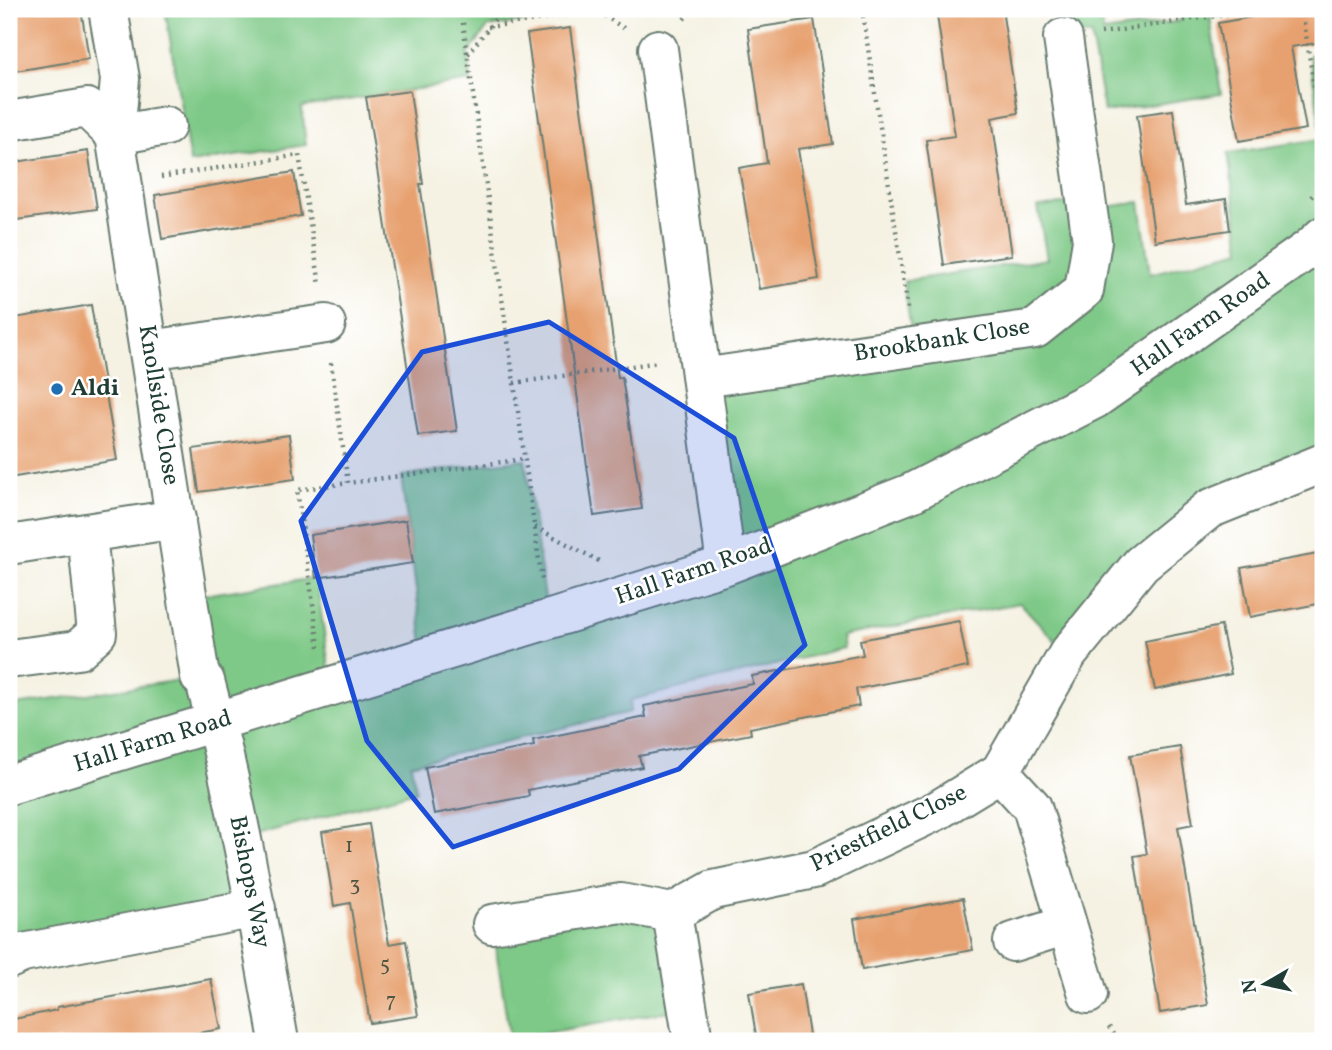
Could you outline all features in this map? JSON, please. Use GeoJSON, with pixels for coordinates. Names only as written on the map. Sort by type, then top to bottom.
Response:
{"type":"FeatureCollection","features":[{"type":"Feature","properties":{"kind":"street","name":"Knollside Close"},"geometry":{"type":"LineString","coordinates":[[108,9],[120,79],[115,135],[122,183],[200,677],[205,681],[216,723]]}},
{"type":"Feature","properties":{"kind":"street","name":"Brookbank Close"},"geometry":{"type":"LineString","coordinates":[[701,367],[914,347],[1035,329],[1084,290],[1091,242],[1063,38]]}},
{"type":"Feature","properties":{"kind":"street"},"geometry":{"type":"LineString","coordinates":[[658,49],[726,565]]}},
{"type":"Feature","properties":{"kind":"street"},"geometry":{"type":"LineString","coordinates":[[9,121],[87,108],[115,135],[166,126]]}},
{"type":"Feature","properties":{"kind":"street","name":"Hall Farm Road"},"geometry":{"type":"LineString","coordinates":[[9,785],[726,565],[911,493],[1095,399],[1319,250]]}},
{"type":"Feature","properties":{"kind":"street"},"geometry":{"type":"LineString","coordinates":[[149,350],[326,324]]}},
{"type":"Feature","properties":{"kind":"street","name":"Priestfield Close"},"geometry":{"type":"LineString","coordinates":[[672,913],[713,890],[814,869],[938,810],[1000,772],[1068,654],[1141,564],[1209,509],[1323,463]]}},
{"type":"Feature","properties":{"kind":"street"},"geometry":{"type":"LineString","coordinates":[[9,545],[176,519]]}},
{"type":"Feature","properties":{"kind":"street"},"geometry":{"type":"LineString","coordinates":[[9,659],[78,650],[97,632],[87,533]]}},
{"type":"Feature","properties":{"kind":"street","name":"Bishops Way"},"geometry":{"type":"LineString","coordinates":[[216,723],[256,908],[279,1041]]}},
{"type":"Feature","properties":{"kind":"street"},"geometry":{"type":"LineString","coordinates":[[1000,772],[1032,807],[1088,994]]}},
{"type":"Feature","properties":{"kind":"street"},"geometry":{"type":"LineString","coordinates":[[492,924],[621,903],[672,913],[693,1041]]}},
{"type":"Feature","properties":{"kind":"street"},"geometry":{"type":"LineString","coordinates":[[9,959],[23,953],[256,908]]}},
{"type":"Feature","properties":{"kind":"street"},"geometry":{"type":"LineString","coordinates":[[1013,942],[1067,925]]}},
{"type":"Feature","properties":{"kind":"path"},"geometry":{"type":"LineString","coordinates":[[461,9],[548,620]]}},
{"type":"Feature","properties":{"kind":"path"},"geometry":{"type":"LineString","coordinates":[[468,54],[503,9]]}},
{"type":"Feature","properties":{"kind":"path"},"geometry":{"type":"LineString","coordinates":[[862,9],[914,347]]}},
{"type":"Feature","properties":{"kind":"path"},"geometry":{"type":"LineString","coordinates":[[1063,38],[1262,9]]}},
{"type":"Feature","properties":{"kind":"path"},"geometry":{"type":"LineString","coordinates":[[1302,9],[1323,145]]}},
{"type":"Feature","properties":{"kind":"path"},"geometry":{"type":"LineString","coordinates":[[488,27],[597,11],[658,49]]}},
{"type":"Feature","properties":{"kind":"path"},"geometry":{"type":"LineString","coordinates":[[122,183],[299,155],[348,483]]}},
{"type":"Feature","properties":{"kind":"path"},"geometry":{"type":"LineString","coordinates":[[1306,201],[1323,185]]}},
{"type":"Feature","properties":{"kind":"path"},"geometry":{"type":"LineString","coordinates":[[514,383],[701,367]]}},
{"type":"Feature","properties":{"kind":"path"},"geometry":{"type":"LineString","coordinates":[[307,653],[320,649],[297,490],[525,459]]}},
{"type":"Feature","properties":{"kind":"path"},"geometry":{"type":"LineString","coordinates":[[534,526],[605,564],[592,568]]}},
{"type":"Feature","properties":{"kind":"highlighted area"},"geometry":{"type":"Polygon","coordinates":[[[549,322],[734,438],[805,645],[679,769],[453,847],[367,741],[301,521],[422,352],[549,322]]]}},
{"type":"Feature","properties":{"kind":"green space"},"geometry":{"type":"Polygon","coordinates":[[[165,9],[583,9],[584,13],[488,27],[468,54],[471,81],[302,107],[306,145],[190,163],[165,9]]]}},
{"type":"Feature","properties":{"kind":"green space"},"geometry":{"type":"Polygon","coordinates":[[[1059,9],[1099,9],[1103,32],[1180,21],[1182,9],[1262,9],[1210,17],[1221,94],[1104,112],[1091,35],[1063,38],[1059,9]]]}},
{"type":"Feature","properties":{"kind":"green space"},"geometry":{"type":"Polygon","coordinates":[[[1323,53],[1323,463],[1209,509],[1068,654],[1020,603],[842,636],[844,648],[631,700],[630,712],[411,764],[416,791],[241,839],[256,908],[9,959],[9,706],[200,677],[189,597],[316,578],[332,687],[425,658],[401,476],[525,459],[548,620],[725,565],[702,378],[913,347],[904,281],[1047,259],[1038,207],[1086,201],[1088,210],[1140,202],[1150,274],[1241,250],[1228,153],[1322,139],[1310,55],[1323,53]]]}},
{"type":"Feature","properties":{"kind":"green space"},"geometry":{"type":"Polygon","coordinates":[[[672,913],[687,1008],[510,1039],[492,924],[672,913]]]}},
{"type":"Feature","properties":{"kind":"building"},"geometry":{"type":"Polygon","coordinates":[[[36,9],[81,9],[89,59],[9,72],[9,13],[36,9]]]}},
{"type":"Feature","properties":{"kind":"building"},"geometry":{"type":"Polygon","coordinates":[[[936,9],[1002,9],[1018,113],[992,118],[1012,255],[944,265],[926,140],[955,136],[936,9]]]}},
{"type":"Feature","properties":{"kind":"building"},"geometry":{"type":"Polygon","coordinates":[[[1296,9],[1323,9],[1323,42],[1291,47],[1306,129],[1239,141],[1218,23],[1296,9]]]}},
{"type":"Feature","properties":{"kind":"building"},"geometry":{"type":"Polygon","coordinates":[[[814,19],[833,144],[798,149],[819,279],[759,289],[739,168],[767,163],[748,29],[814,19]]]}},
{"type":"Feature","properties":{"kind":"building"},"geometry":{"type":"Polygon","coordinates":[[[570,28],[618,378],[622,377],[642,509],[594,516],[527,34],[570,28]]]}},
{"type":"Feature","properties":{"kind":"building"},"geometry":{"type":"Polygon","coordinates":[[[410,91],[423,184],[420,184],[457,431],[418,436],[366,97],[410,91]]]}},
{"type":"Feature","properties":{"kind":"building"},"geometry":{"type":"Polygon","coordinates":[[[1173,110],[1186,205],[1226,199],[1230,230],[1155,241],[1137,115],[1173,110]]]}},
{"type":"Feature","properties":{"kind":"building"},"geometry":{"type":"Polygon","coordinates":[[[88,151],[97,209],[9,221],[9,163],[88,151]]]}},
{"type":"Feature","properties":{"kind":"building"},"geometry":{"type":"Polygon","coordinates":[[[294,172],[301,216],[162,239],[155,195],[294,172]]]}},
{"type":"Feature","properties":{"kind":"building","name":"Aldi"},"geometry":{"type":"Polygon","coordinates":[[[91,305],[117,460],[9,478],[9,319],[91,305]]]}},
{"type":"Feature","properties":{"kind":"building"},"geometry":{"type":"Polygon","coordinates":[[[289,435],[295,479],[199,492],[193,449],[289,435]]]}},
{"type":"Feature","properties":{"kind":"building"},"geometry":{"type":"Polygon","coordinates":[[[406,520],[413,563],[316,578],[310,535],[406,520]]]}},
{"type":"Feature","properties":{"kind":"building"},"geometry":{"type":"Polygon","coordinates":[[[1323,553],[1323,603],[1250,617],[1241,568],[1323,553]]]}},
{"type":"Feature","properties":{"kind":"building"},"geometry":{"type":"Polygon","coordinates":[[[959,621],[968,667],[856,689],[859,706],[750,728],[751,734],[639,756],[642,767],[528,790],[529,796],[434,814],[425,767],[534,746],[533,740],[646,717],[644,706],[753,684],[752,676],[863,655],[860,640],[959,621]]]}},
{"type":"Feature","properties":{"kind":"building"},"geometry":{"type":"Polygon","coordinates":[[[1221,626],[1231,674],[1155,690],[1145,641],[1221,626]]]}},
{"type":"Feature","properties":{"kind":"building"},"geometry":{"type":"Polygon","coordinates":[[[1180,747],[1193,824],[1178,827],[1208,1005],[1160,1013],[1134,856],[1147,854],[1130,755],[1180,747]]]}},
{"type":"Feature","properties":{"kind":"building"},"geometry":{"type":"Polygon","coordinates":[[[369,824],[389,944],[406,941],[418,1016],[370,1023],[350,903],[334,906],[322,832],[369,824]]]}},
{"type":"Feature","properties":{"kind":"building"},"geometry":{"type":"Polygon","coordinates":[[[963,898],[973,950],[862,970],[854,919],[963,898]]]}},
{"type":"Feature","properties":{"kind":"building"},"geometry":{"type":"Polygon","coordinates":[[[211,979],[221,1029],[154,1041],[9,1041],[9,1020],[57,1010],[57,1007],[211,979]]]}},
{"type":"Feature","properties":{"kind":"building"},"geometry":{"type":"Polygon","coordinates":[[[801,984],[810,1041],[757,1041],[749,993],[801,984]]]}},
{"type":"Feature","properties":{"kind":"place","name":"Aldi"},"geometry":{"type":"Point","coordinates":[57,389]}}]}
